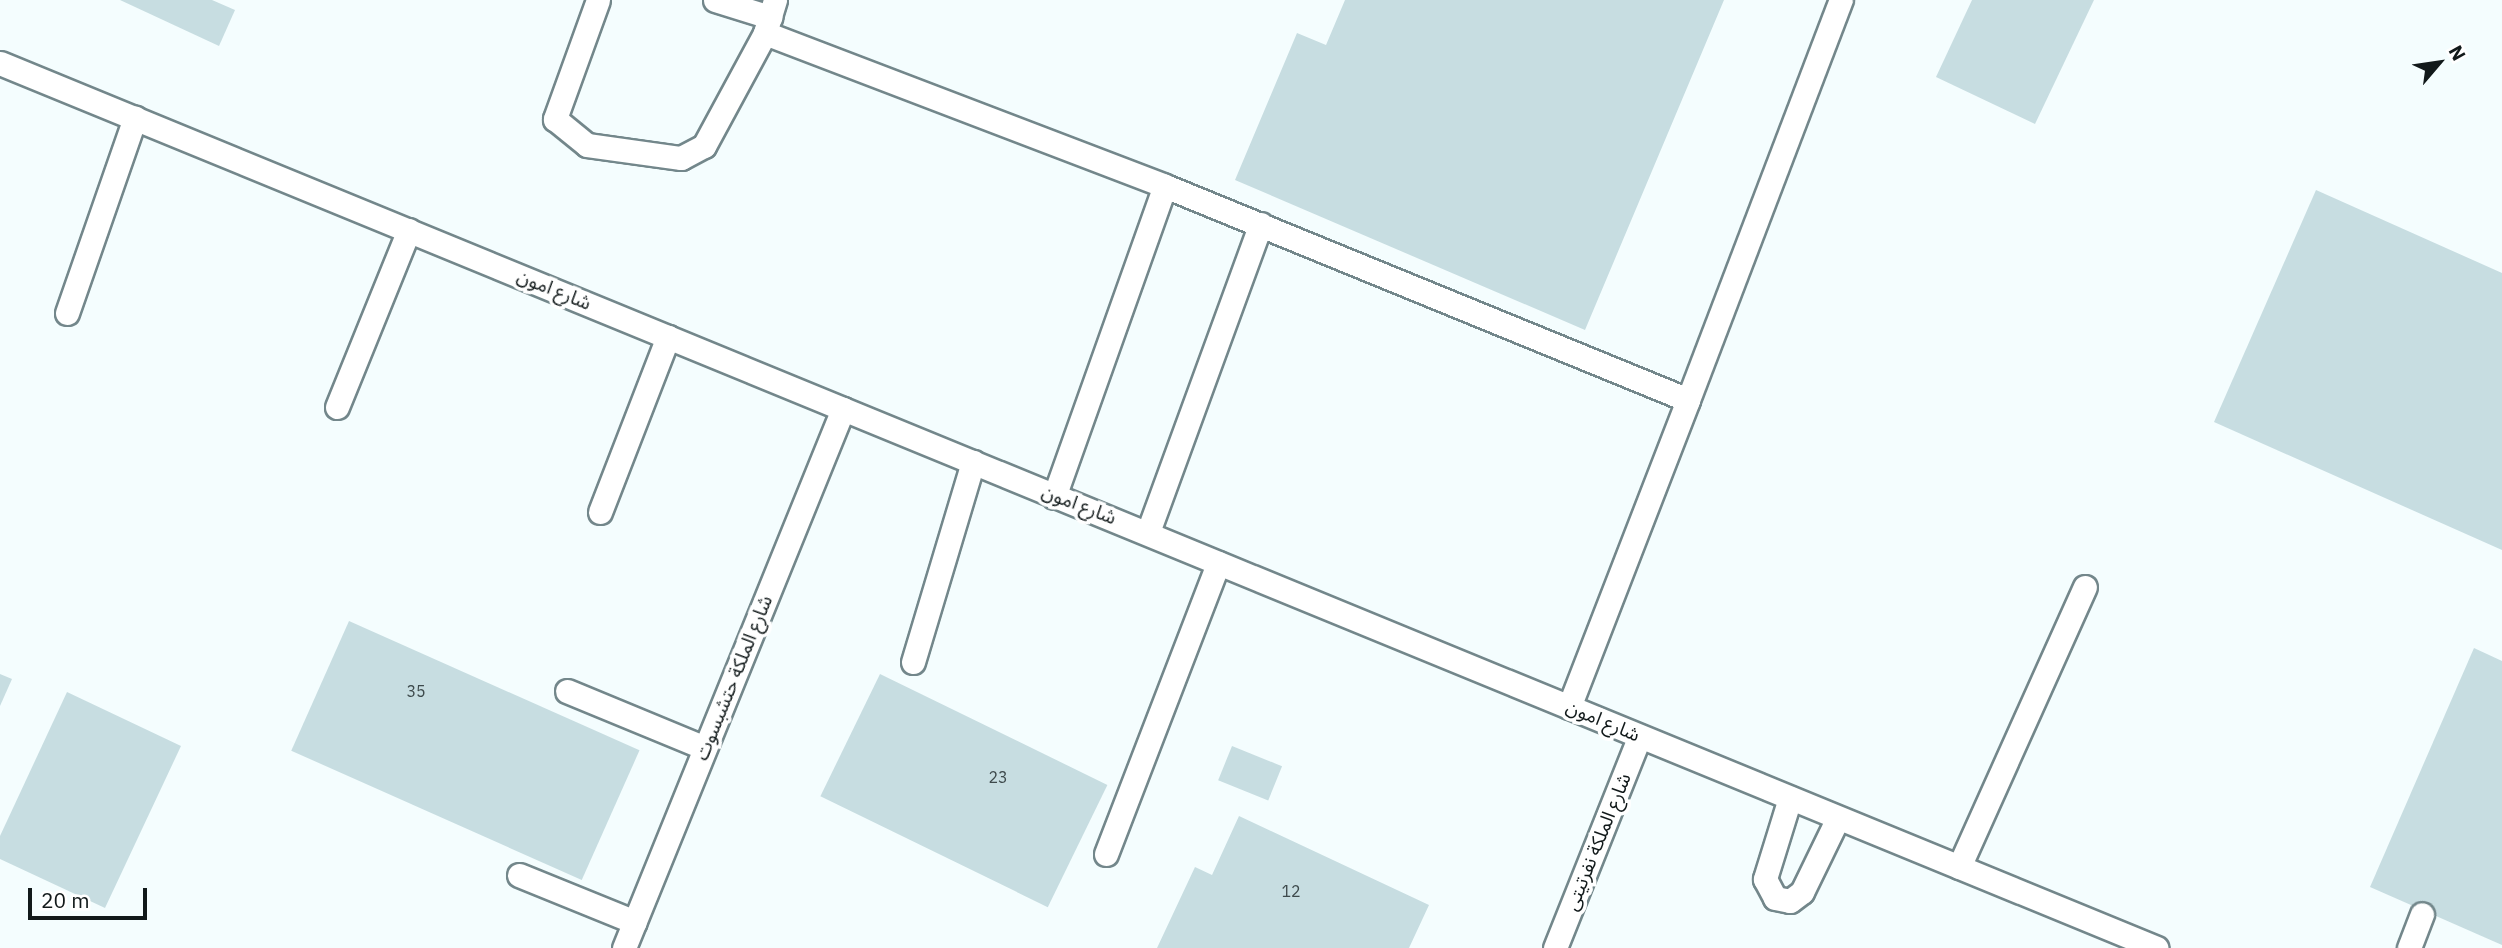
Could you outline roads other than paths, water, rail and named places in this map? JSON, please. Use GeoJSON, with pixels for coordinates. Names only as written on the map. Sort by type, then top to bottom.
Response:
{"type":"FeatureCollection","features":[{"type":"Feature","properties":{"kind":"lane"},"geometry":{"type":"LineString","coordinates":[[598,0],[555,119],[587,145],[681,159],[704,146],[770,17]]}},
{"type":"Feature","properties":{"kind":"lane"},"geometry":{"type":"LineString","coordinates":[[715,0],[770,17],[1165,186],[1688,400]]}},
{"type":"Feature","properties":{"kind":"lane"},"geometry":{"type":"LineString","coordinates":[[1569,707],[1841,0]]}},
{"type":"Feature","properties":{"kind":"lane","name":"شارع امون"},"geometry":{"type":"LineString","coordinates":[[0,63],[2157,948]]}},
{"type":"Feature","properties":{"kind":"lane"},"geometry":{"type":"LineString","coordinates":[[67,313],[135,118]]}},
{"type":"Feature","properties":{"kind":"lane"},"geometry":{"type":"LineString","coordinates":[[1054,497],[1165,186]]}},
{"type":"Feature","properties":{"kind":"lane"},"geometry":{"type":"LineString","coordinates":[[1148,532],[1261,224]]}},
{"type":"Feature","properties":{"kind":"lane"},"geometry":{"type":"LineString","coordinates":[[337,407],[409,230]]}},
{"type":"Feature","properties":{"kind":"lane"},"geometry":{"type":"LineString","coordinates":[[600,512],[668,337]]}},
{"type":"Feature","properties":{"kind":"lane","name":"شارع الملكة حتشبسوت"},"geometry":{"type":"LineString","coordinates":[[624,948],[843,409]]}},
{"type":"Feature","properties":{"kind":"lane"},"geometry":{"type":"LineString","coordinates":[[912,662],[974,462]]}},
{"type":"Feature","properties":{"kind":"lane"},"geometry":{"type":"LineString","coordinates":[[1107,854],[1218,563]]}},
{"type":"Feature","properties":{"kind":"lane"},"geometry":{"type":"LineString","coordinates":[[1959,867],[2085,587]]}},
{"type":"Feature","properties":{"kind":"lane"},"geometry":{"type":"LineString","coordinates":[[567,691],[705,748]]}},
{"type":"Feature","properties":{"kind":"lane","name":"شارع الملكة نفرتيتى"},"geometry":{"type":"LineString","coordinates":[[1555,948],[1640,736]]}},
{"type":"Feature","properties":{"kind":"lane"},"geometry":{"type":"LineString","coordinates":[[1790,798],[1766,871],[1765,885],[1775,898],[1790,901],[1802,892],[1838,818]]}},
{"type":"Feature","properties":{"kind":"lane"},"geometry":{"type":"LineString","coordinates":[[519,875],[635,922]]}},
{"type":"Feature","properties":{"kind":"lane"},"geometry":{"type":"LineString","coordinates":[[2409,948],[2422,915]]}}]}
